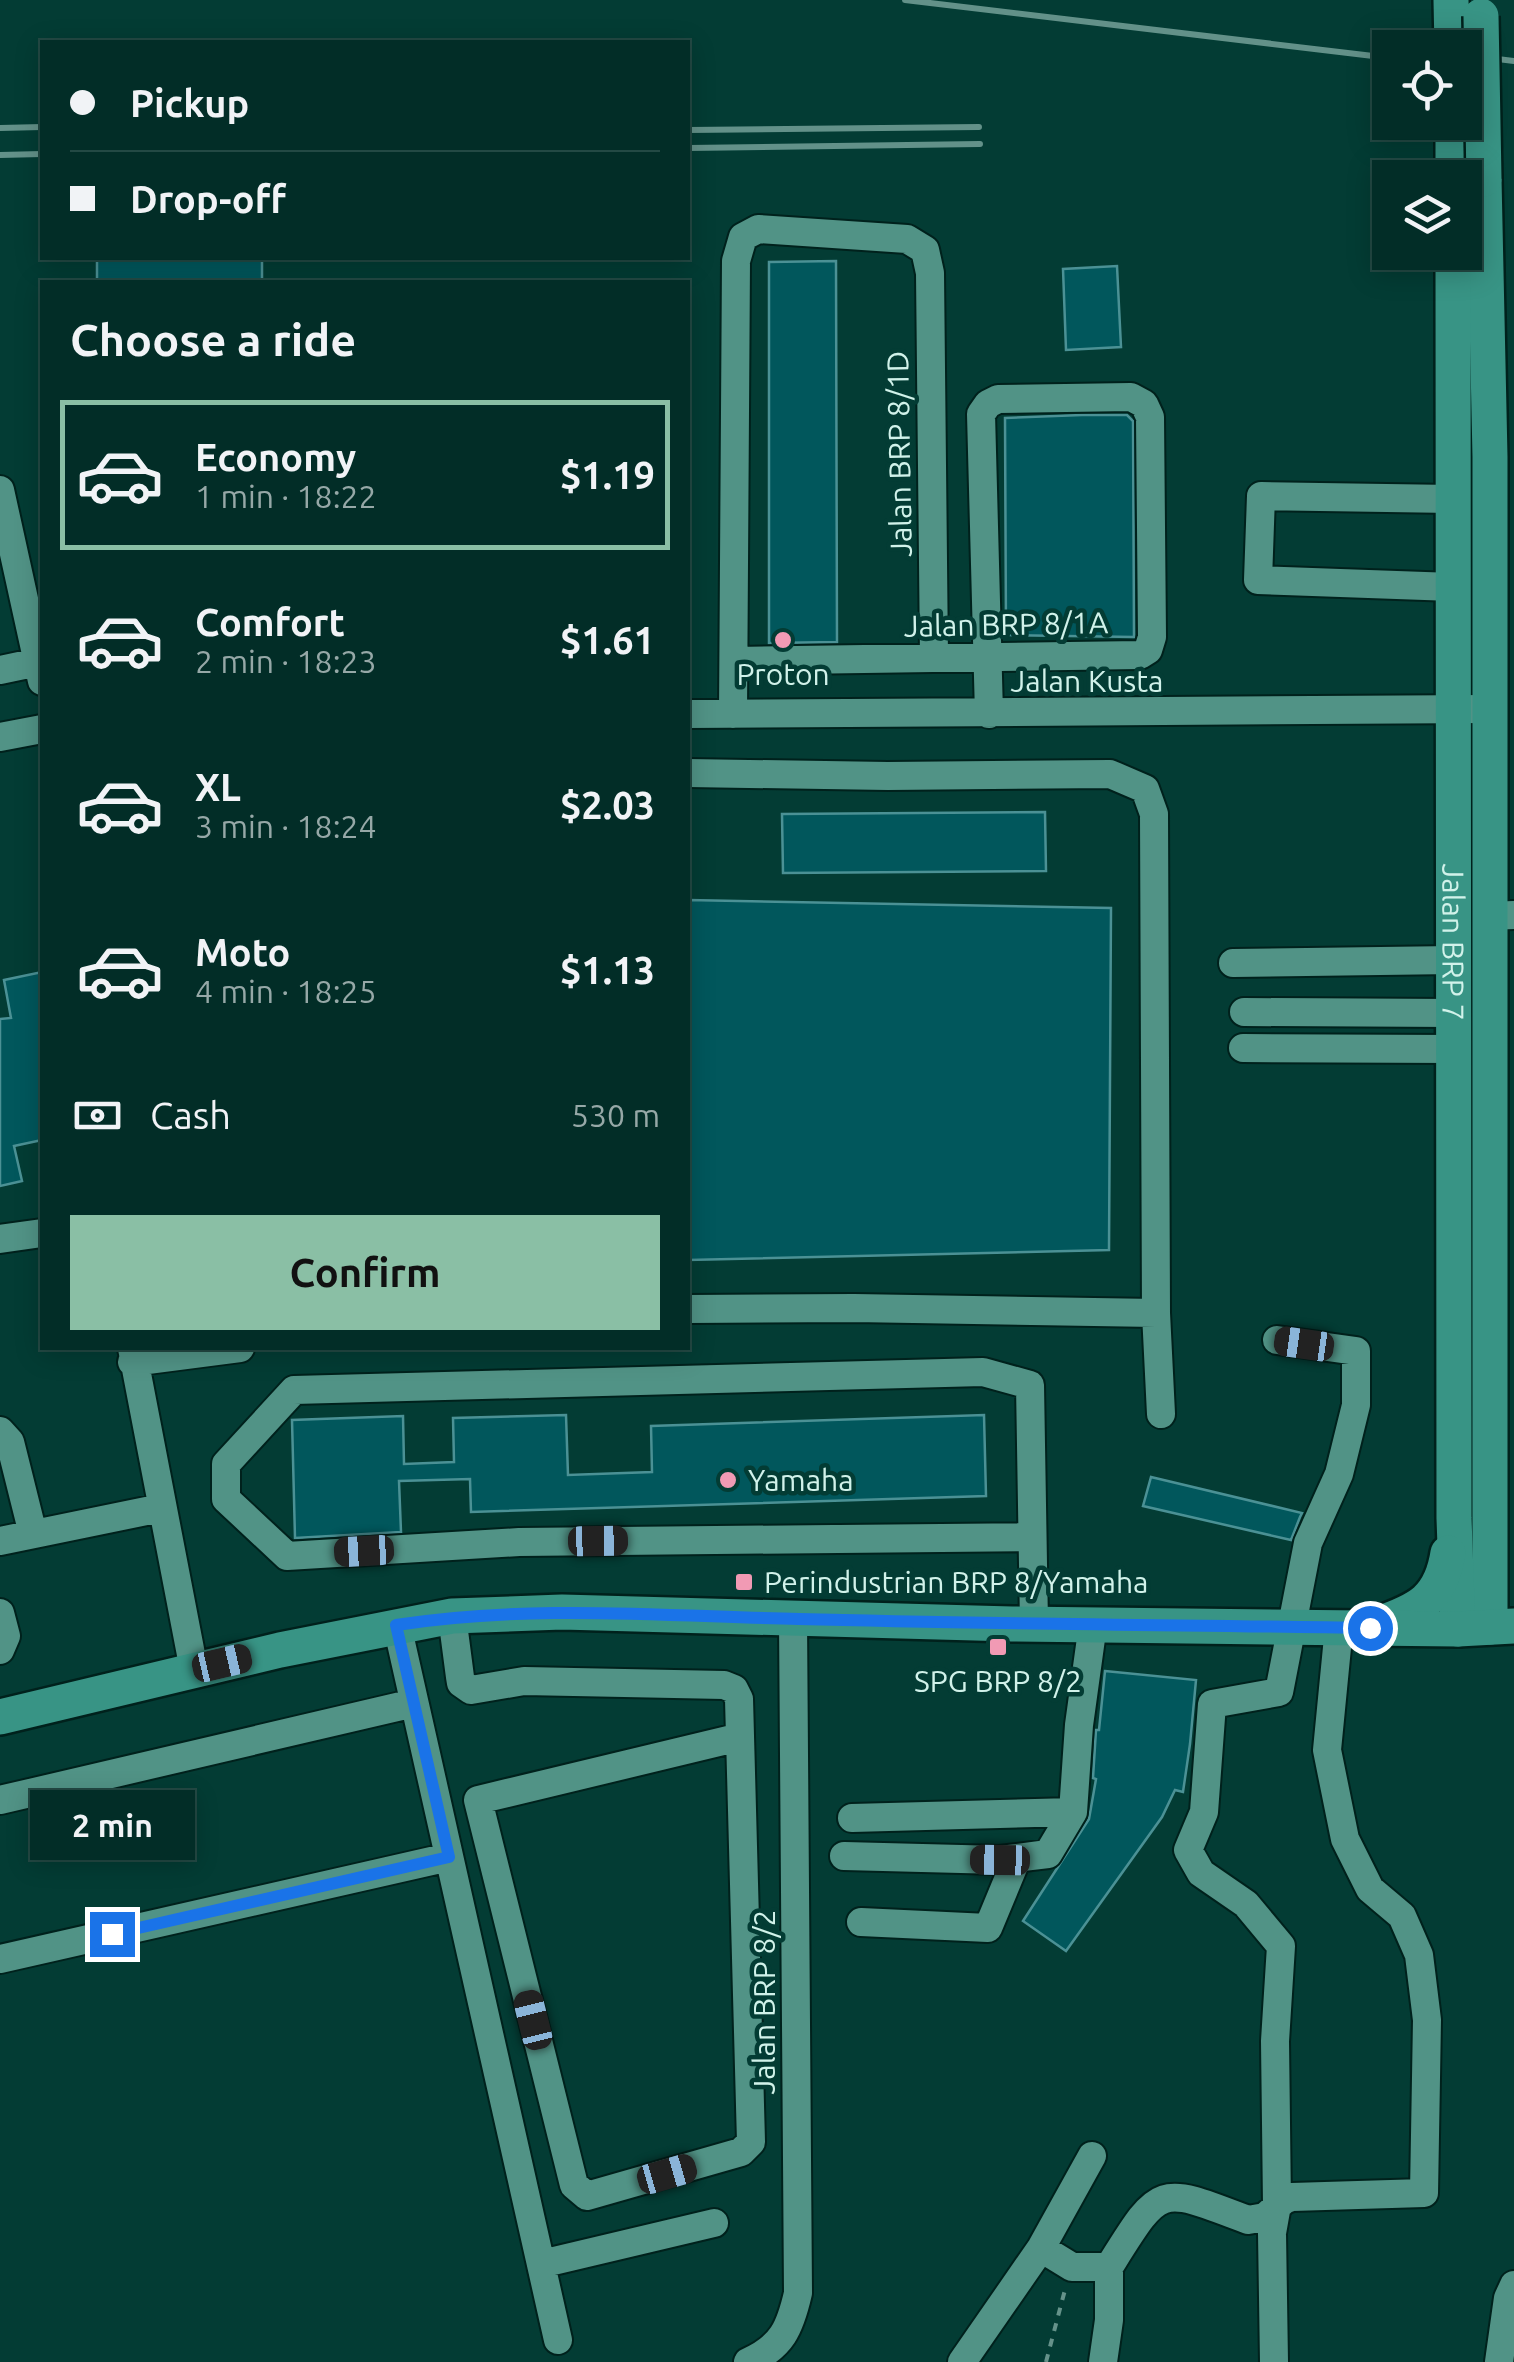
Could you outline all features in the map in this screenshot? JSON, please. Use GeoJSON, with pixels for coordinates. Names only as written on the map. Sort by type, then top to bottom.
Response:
{"type":"FeatureCollection","features":[{"type":"Feature","properties":{"kind":"main road","name":"Jalan BRP 7"},"geometry":{"type":"LineString","coordinates":[[1460,30],[1471,5]]}},
{"type":"Feature","properties":{"kind":"main road","name":"Jalan BRP 7"},"geometry":{"type":"LineString","coordinates":[[1465,160],[1471,5]]}},
{"type":"Feature","properties":{"kind":"main road","name":"Jalan BRP 7"},"geometry":{"type":"LineString","coordinates":[[1453,270],[1454,588],[1486,699],[1501,916],[1502,1112],[1487,1628]]}},
{"type":"Feature","properties":{"kind":"main road","name":"Jalan BRP 7"},"geometry":{"type":"LineString","coordinates":[[1477,270],[1502,457],[1486,699],[1454,960],[1454,1518],[1487,1628]]}},
{"type":"Feature","properties":{"kind":"main road"},"geometry":{"type":"LineString","coordinates":[[1488,1506],[1497,1564],[1504,1582],[1514,1593]]}},
{"type":"Feature","properties":{"kind":"main road"},"geometry":{"type":"LineString","coordinates":[[1354,1627],[1410,1613],[1432,1596],[1445,1575],[1454,1518]]}},
{"type":"Feature","properties":{"kind":"main road"},"geometry":{"type":"LineString","coordinates":[[0,1717],[194,1670],[452,1616],[562,1612],[1034,1624],[1487,1628]]}},
{"type":"Feature","properties":{"kind":"street","name":"Jalan BRP 8/1D"},"geometry":{"type":"LineString","coordinates":[[736,662],[736,261],[744,238],[758,229],[907,239],[925,250],[930,273],[934,657]]}},
{"type":"Feature","properties":{"kind":"street","name":"Jalan BRP 8/1A"},"geometry":{"type":"LineString","coordinates":[[736,662],[1140,655],[1148,650],[1152,637],[1150,418],[1144,404],[1131,397],[998,399],[988,404],[982,414],[987,655]]}},
{"type":"Feature","properties":{"kind":"street"},"geometry":{"type":"LineString","coordinates":[[0,490],[40,672],[0,670]]}},
{"type":"Feature","properties":{"kind":"street"},"geometry":{"type":"LineString","coordinates":[[1454,498],[1261,496],[1258,580],[1454,588]]}},
{"type":"Feature","properties":{"kind":"street"},"geometry":{"type":"LineString","coordinates":[[987,655],[989,714]]}},
{"type":"Feature","properties":{"kind":"street"},"geometry":{"type":"LineString","coordinates":[[733,714],[736,662]]}},
{"type":"Feature","properties":{"kind":"street","name":"Jalan Kusta"},"geometry":{"type":"LineString","coordinates":[[690,714],[989,714],[1486,699]]}},
{"type":"Feature","properties":{"kind":"street"},"geometry":{"type":"LineString","coordinates":[[0,737],[40,728]]}},
{"type":"Feature","properties":{"kind":"street"},"geometry":{"type":"LineString","coordinates":[[690,774],[1110,774],[1145,789],[1154,814],[1156,1314],[1161,1414]]}},
{"type":"Feature","properties":{"kind":"street"},"geometry":{"type":"LineString","coordinates":[[1233,963],[1454,960]]}},
{"type":"Feature","properties":{"kind":"street"},"geometry":{"type":"LineString","coordinates":[[1244,1012],[1454,1031]]}},
{"type":"Feature","properties":{"kind":"street"},"geometry":{"type":"LineString","coordinates":[[1243,1048],[1454,1031]]}},
{"type":"Feature","properties":{"kind":"street"},"geometry":{"type":"LineString","coordinates":[[0,1239],[40,1233]]}},
{"type":"Feature","properties":{"kind":"street"},"geometry":{"type":"LineString","coordinates":[[690,1309],[1156,1314]]}},
{"type":"Feature","properties":{"kind":"street"},"geometry":{"type":"LineString","coordinates":[[1274,2362],[1272,2233],[1277,2206],[1276,2041],[1281,1946],[1246,1904],[1201,1873],[1188,1850],[1204,1812],[1212,1704],[1280,1692],[1308,1543],[1339,1474],[1356,1405],[1356,1351],[1277,1340]]}},
{"type":"Feature","properties":{"kind":"street"},"geometry":{"type":"LineString","coordinates":[[194,1670],[132,1355],[209,1350]]}},
{"type":"Feature","properties":{"kind":"street"},"geometry":{"type":"LineString","coordinates":[[1032,1537],[519,1542],[287,1556],[226,1499],[226,1464],[294,1390],[983,1372],[1030,1386],[1034,1624]]}},
{"type":"Feature","properties":{"kind":"street"},"geometry":{"type":"LineString","coordinates":[[0,1431],[10,1442],[32,1534]]}},
{"type":"Feature","properties":{"kind":"street"},"geometry":{"type":"LineString","coordinates":[[0,1541],[162,1508]]}},
{"type":"Feature","properties":{"kind":"street"},"geometry":{"type":"LineString","coordinates":[[0,1613],[6,1636],[0,1650]]}},
{"type":"Feature","properties":{"kind":"street"},"geometry":{"type":"LineString","coordinates":[[452,1616],[460,1677],[471,1690],[524,1681],[724,1685],[737,1694],[740,1736],[751,2142],[741,2152],[587,2196],[574,2185],[478,1800],[740,1736]]}},
{"type":"Feature","properties":{"kind":"street","name":"Jalan BRP 8/2"},"geometry":{"type":"LineString","coordinates":[[748,2362],[764,2355],[790,2328],[798,2293],[793,1619]]}},
{"type":"Feature","properties":{"kind":"street"},"geometry":{"type":"LineString","coordinates":[[844,1856],[1017,1858],[1048,1854],[1073,1812],[1093,1624]]}},
{"type":"Feature","properties":{"kind":"street"},"geometry":{"type":"LineString","coordinates":[[396,1625],[558,2340]]}},
{"type":"Feature","properties":{"kind":"street"},"geometry":{"type":"LineString","coordinates":[[1104,2362],[1109,2267],[1149,2207],[1168,2198],[1189,2198],[1248,2220],[1264,2218],[1292,2198],[1424,2193],[1427,2020],[1419,1956],[1402,1916],[1370,1889],[1345,1839],[1327,1750],[1354,1627]]}},
{"type":"Feature","properties":{"kind":"street"},"geometry":{"type":"LineString","coordinates":[[0,1800],[414,1703]]}},
{"type":"Feature","properties":{"kind":"street"},"geometry":{"type":"LineString","coordinates":[[852,1818],[1073,1812]]}},
{"type":"Feature","properties":{"kind":"street"},"geometry":{"type":"LineString","coordinates":[[0,1959],[449,1857]]}},
{"type":"Feature","properties":{"kind":"street"},"geometry":{"type":"LineString","coordinates":[[861,1922],[988,1928],[1017,1858]]}},
{"type":"Feature","properties":{"kind":"street"},"geometry":{"type":"LineString","coordinates":[[962,2362],[1040,2248],[1092,2156]]}},
{"type":"Feature","properties":{"kind":"street"},"geometry":{"type":"LineString","coordinates":[[542,2264],[714,2223]]}},
{"type":"Feature","properties":{"kind":"street"},"geometry":{"type":"LineString","coordinates":[[1040,2248],[1072,2268],[1109,2267]]}},
{"type":"Feature","properties":{"kind":"street"},"geometry":{"type":"LineString","coordinates":[[1498,2362],[1508,2298],[1514,2285]]}},
{"type":"Feature","properties":{"kind":"path"},"geometry":{"type":"LineString","coordinates":[[1046,2362],[1072,2268]]}},
{"type":"Feature","properties":{"kind":"building"},"geometry":{"type":"Polygon","coordinates":[[[97,260],[262,260],[262,280],[97,280],[97,260]]]}},
{"type":"Feature","properties":{"kind":"building"},"geometry":{"type":"Polygon","coordinates":[[[836,261],[837,642],[769,643],[769,262],[836,261]]]}},
{"type":"Feature","properties":{"kind":"building"},"geometry":{"type":"Polygon","coordinates":[[[1117,266],[1121,347],[1066,350],[1063,269],[1117,266]]]}},
{"type":"Feature","properties":{"kind":"building"},"geometry":{"type":"Polygon","coordinates":[[[1127,415],[1133,421],[1134,637],[1006,635],[1005,418],[1127,415]]]}},
{"type":"Feature","properties":{"kind":"building"},"geometry":{"type":"Polygon","coordinates":[[[1045,812],[1046,871],[783,873],[782,814],[1045,812]]]}},
{"type":"Feature","properties":{"kind":"building"},"geometry":{"type":"Polygon","coordinates":[[[690,900],[1111,908],[1109,1250],[690,1260],[690,900]]]}},
{"type":"Feature","properties":{"kind":"building"},"geometry":{"type":"Polygon","coordinates":[[[40,972],[40,1140],[14,1146],[22,1181],[0,1186],[0,1019],[11,1018],[4,980],[40,972]]]}},
{"type":"Feature","properties":{"kind":"building","name":"Yamaha"},"geometry":{"type":"Polygon","coordinates":[[[566,1415],[568,1475],[652,1472],[651,1426],[984,1415],[986,1496],[471,1512],[470,1479],[399,1481],[401,1532],[295,1538],[292,1420],[403,1416],[404,1464],[454,1462],[453,1418],[566,1415]]]}},
{"type":"Feature","properties":{"kind":"building"},"geometry":{"type":"Polygon","coordinates":[[[1151,1477],[1302,1513],[1291,1540],[1143,1506],[1151,1477]]]}},
{"type":"Feature","properties":{"kind":"building"},"geometry":{"type":"Polygon","coordinates":[[[1105,1671],[1196,1680],[1190,1744],[1183,1792],[1175,1790],[1162,1817],[1066,1951],[1023,1921],[1089,1819],[1105,1671]]]}},
{"type":"Feature","properties":{"kind":"railway"},"geometry":{"type":"LineString","coordinates":[[905,0],[1372,56]]}},
{"type":"Feature","properties":{"kind":"railway"},"geometry":{"type":"LineString","coordinates":[[1482,57],[1514,61]]}},
{"type":"Feature","properties":{"kind":"railway"},"geometry":{"type":"LineString","coordinates":[[0,128],[40,127]]}},
{"type":"Feature","properties":{"kind":"railway"},"geometry":{"type":"LineString","coordinates":[[690,130],[979,127]]}},
{"type":"Feature","properties":{"kind":"railway"},"geometry":{"type":"LineString","coordinates":[[690,148],[980,144]]}},
{"type":"Feature","properties":{"kind":"railway"},"geometry":{"type":"LineString","coordinates":[[0,155],[40,154]]}},
{"type":"Feature","properties":{"kind":"place","name":"Proton"},"geometry":{"type":"Point","coordinates":[783,640]}},
{"type":"Feature","properties":{"kind":"place","name":"Yamaha"},"geometry":{"type":"Point","coordinates":[728,1480]}},
{"type":"Feature","properties":{"kind":"place","name":"Perindustrian BRP 8/Yamaha"},"geometry":{"type":"Point","coordinates":[744,1582]}},
{"type":"Feature","properties":{"kind":"place","name":"SPG BRP 8/2"},"geometry":{"type":"Point","coordinates":[998,1647]}},
{"type":"Feature","properties":{"kind":"route"},"geometry":{"type":"LineString","coordinates":[[112,1934],[449,1857],[396,1625],[452,1616],[562,1612],[1012,1624],[1370,1628]]}}]}
